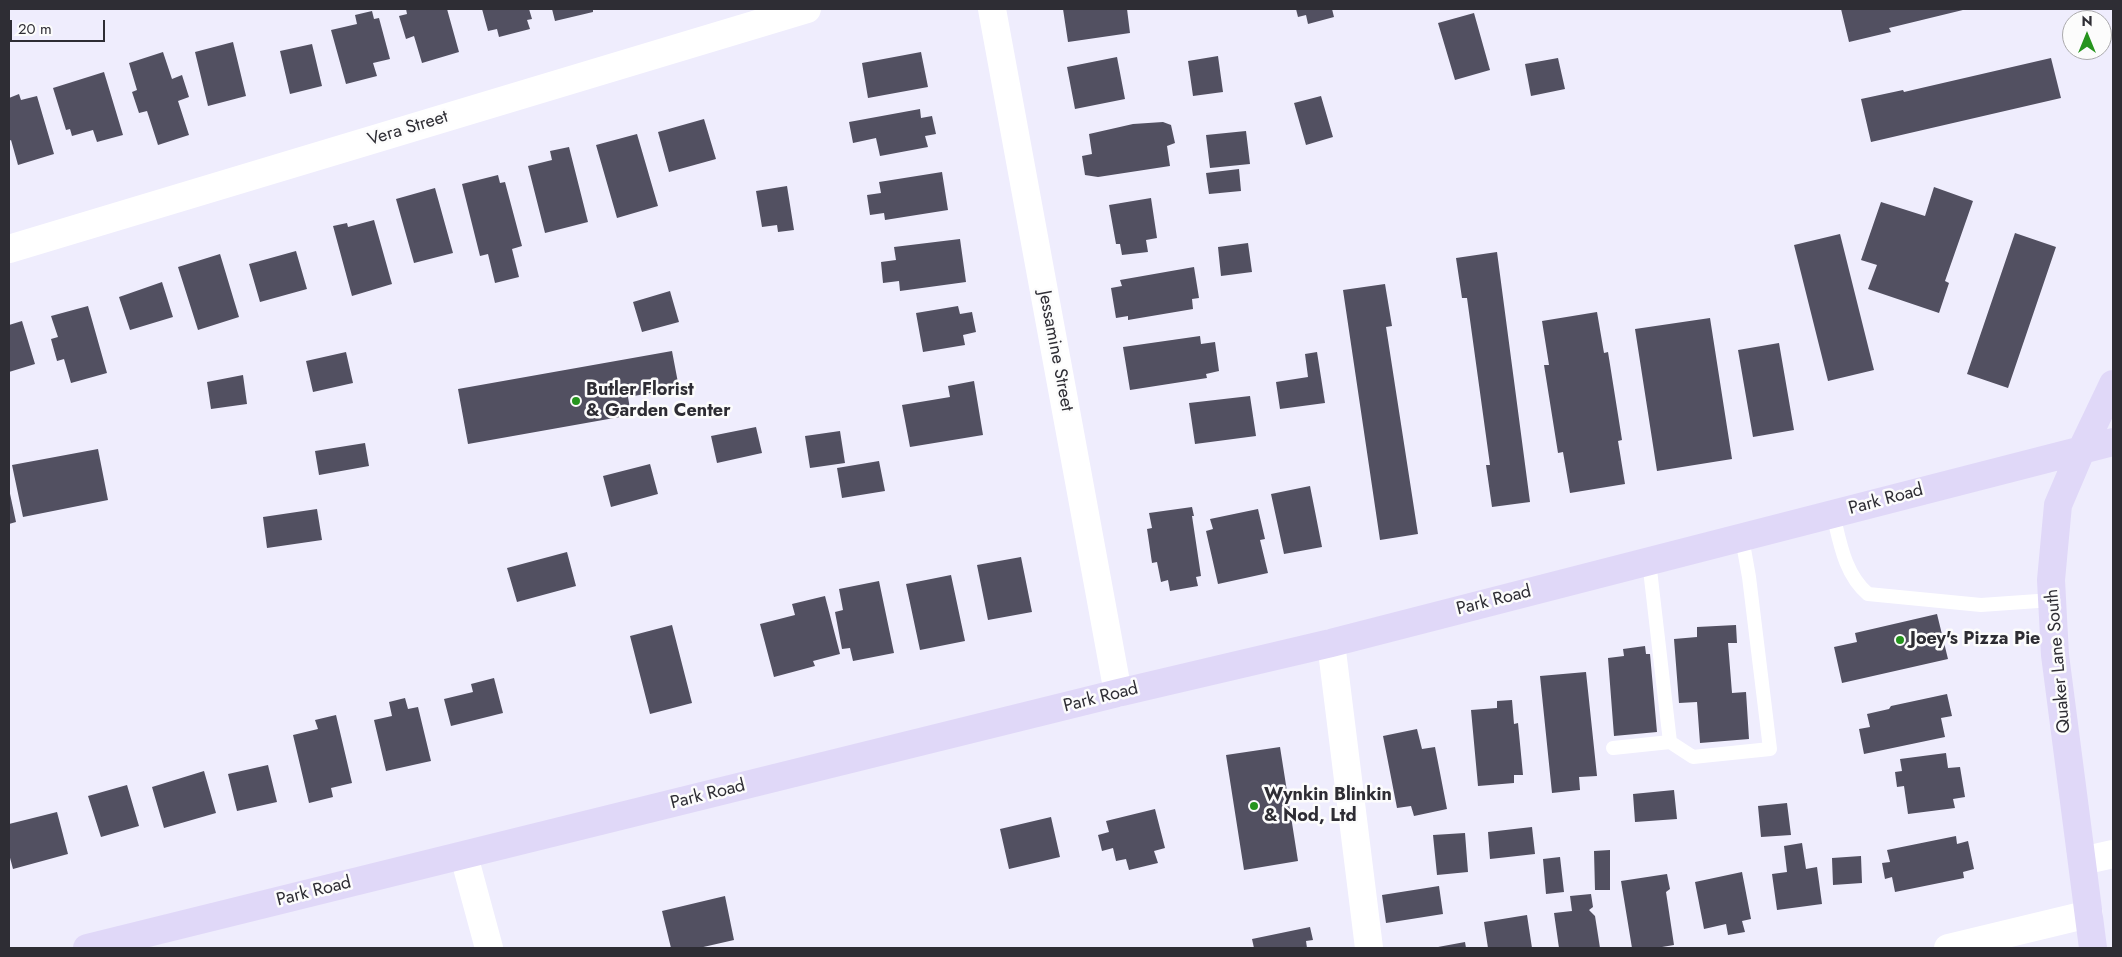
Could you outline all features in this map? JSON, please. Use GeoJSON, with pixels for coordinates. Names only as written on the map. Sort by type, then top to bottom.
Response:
{"type":"FeatureCollection","features":[{"type":"Feature","properties":{"kind":"main road","name":"Quaker Lane South"},"geometry":{"type":"LineString","coordinates":[[2093,948],[2055,655],[2051,580],[2058,505],[2113,384]]}},
{"type":"Feature","properties":{"kind":"main road","name":"Park Road"},"geometry":{"type":"LineString","coordinates":[[87,948],[1118,693],[1331,643],[2113,442]]}},
{"type":"Feature","properties":{"kind":"street","name":"Vera Street"},"geometry":{"type":"LineString","coordinates":[[9,249],[807,9]]}},
{"type":"Feature","properties":{"kind":"street","name":"Jessamine Street"},"geometry":{"type":"LineString","coordinates":[[992,9],[1118,693]]}},
{"type":"Feature","properties":{"kind":"street"},"geometry":{"type":"LineString","coordinates":[[1331,643],[1369,948]]}},
{"type":"Feature","properties":{"kind":"street"},"geometry":{"type":"LineString","coordinates":[[2082,861],[2113,854]]}},
{"type":"Feature","properties":{"kind":"street"},"geometry":{"type":"LineString","coordinates":[[464,856],[489,948]]}},
{"type":"Feature","properties":{"kind":"street"},"geometry":{"type":"LineString","coordinates":[[1948,948],[2089,914]]}},
{"type":"Feature","properties":{"kind":"lane"},"geometry":{"type":"LineString","coordinates":[[1833,514],[1842,554],[1857,585],[1868,594],[1981,605],[2052,600]]}},
{"type":"Feature","properties":{"kind":"lane"},"geometry":{"type":"LineString","coordinates":[[1613,748],[1670,742],[1693,757],[1770,749],[1750,577],[1742,538]]}},
{"type":"Feature","properties":{"kind":"lane"},"geometry":{"type":"LineString","coordinates":[[1649,562],[1670,742]]}},
{"type":"Feature","properties":{"kind":"building"},"geometry":{"type":"Polygon","coordinates":[[[406,9],[447,9],[459,52],[422,63],[414,36],[406,39],[399,16],[407,14],[406,9]]]}},
{"type":"Feature","properties":{"kind":"building"},"geometry":{"type":"Polygon","coordinates":[[[482,9],[529,9],[532,19],[527,20],[530,29],[499,37],[497,29],[488,31],[482,9]]]}},
{"type":"Feature","properties":{"kind":"building"},"geometry":{"type":"Polygon","coordinates":[[[552,9],[593,9],[593,12],[555,21],[552,9]]]}},
{"type":"Feature","properties":{"kind":"building"},"geometry":{"type":"Polygon","coordinates":[[[1063,9],[1127,9],[1130,33],[1068,42],[1063,9]]]}},
{"type":"Feature","properties":{"kind":"building"},"geometry":{"type":"Polygon","coordinates":[[[1296,9],[1332,9],[1334,17],[1308,24],[1306,15],[1298,17],[1296,9]]]}},
{"type":"Feature","properties":{"kind":"building"},"geometry":{"type":"Polygon","coordinates":[[[1841,9],[1967,9],[1889,28],[1891,32],[1849,42],[1841,9]]]}},
{"type":"Feature","properties":{"kind":"building"},"geometry":{"type":"Polygon","coordinates":[[[372,11],[374,19],[379,18],[390,59],[373,63],[377,76],[346,84],[331,30],[357,24],[355,15],[372,11]]]}},
{"type":"Feature","properties":{"kind":"building"},"geometry":{"type":"Polygon","coordinates":[[[1474,13],[1490,70],[1455,80],[1438,23],[1474,13]]]}},
{"type":"Feature","properties":{"kind":"building"},"geometry":{"type":"Polygon","coordinates":[[[233,42],[246,96],[208,106],[195,52],[233,42]]]}},
{"type":"Feature","properties":{"kind":"building"},"geometry":{"type":"Polygon","coordinates":[[[312,44],[322,86],[290,94],[280,51],[312,44]]]}},
{"type":"Feature","properties":{"kind":"building"},"geometry":{"type":"Polygon","coordinates":[[[163,52],[172,79],[182,75],[189,97],[178,101],[189,135],[158,145],[147,111],[139,113],[132,92],[137,90],[129,63],[163,52]]]}},
{"type":"Feature","properties":{"kind":"building"},"geometry":{"type":"Polygon","coordinates":[[[921,52],[928,87],[868,98],[862,63],[921,52]]]}},
{"type":"Feature","properties":{"kind":"building"},"geometry":{"type":"Polygon","coordinates":[[[1218,56],[1223,92],[1193,96],[1188,61],[1218,56]]]}},
{"type":"Feature","properties":{"kind":"building"},"geometry":{"type":"Polygon","coordinates":[[[1117,57],[1125,99],[1075,109],[1067,67],[1117,57]]]}},
{"type":"Feature","properties":{"kind":"building"},"geometry":{"type":"Polygon","coordinates":[[[1558,58],[1565,89],[1531,96],[1525,64],[1558,58]]]}},
{"type":"Feature","properties":{"kind":"building"},"geometry":{"type":"Polygon","coordinates":[[[2051,58],[2061,98],[1871,142],[1861,99],[1903,90],[1904,92],[2051,58]]]}},
{"type":"Feature","properties":{"kind":"building"},"geometry":{"type":"Polygon","coordinates":[[[104,72],[123,135],[97,142],[93,130],[72,136],[70,129],[66,130],[53,88],[104,72]]]}},
{"type":"Feature","properties":{"kind":"building"},"geometry":{"type":"Polygon","coordinates":[[[19,94],[21,100],[37,96],[54,154],[18,165],[11,140],[9,141],[9,98],[19,94]]]}},
{"type":"Feature","properties":{"kind":"building"},"geometry":{"type":"Polygon","coordinates":[[[1321,96],[1333,137],[1306,145],[1294,103],[1321,96]]]}},
{"type":"Feature","properties":{"kind":"building"},"geometry":{"type":"Polygon","coordinates":[[[920,109],[921,118],[932,116],[936,134],[925,136],[928,147],[880,156],[876,138],[853,143],[849,122],[920,109]]]}},
{"type":"Feature","properties":{"kind":"building"},"geometry":{"type":"Polygon","coordinates":[[[704,119],[716,159],[669,172],[658,132],[704,119]]]}},
{"type":"Feature","properties":{"kind":"building"},"geometry":{"type":"Polygon","coordinates":[[[1163,122],[1171,125],[1175,143],[1167,146],[1170,166],[1098,177],[1085,175],[1082,156],[1092,154],[1089,134],[1133,124],[1163,122]]]}},
{"type":"Feature","properties":{"kind":"building"},"geometry":{"type":"Polygon","coordinates":[[[1246,131],[1250,164],[1210,168],[1206,135],[1246,131]]]}},
{"type":"Feature","properties":{"kind":"building"},"geometry":{"type":"Polygon","coordinates":[[[637,134],[658,206],[617,218],[596,145],[637,134]]]}},
{"type":"Feature","properties":{"kind":"building"},"geometry":{"type":"Polygon","coordinates":[[[569,147],[588,222],[545,233],[528,166],[552,160],[550,151],[569,147]]]}},
{"type":"Feature","properties":{"kind":"building"},"geometry":{"type":"Polygon","coordinates":[[[1239,169],[1241,191],[1209,194],[1206,173],[1239,169]]]}},
{"type":"Feature","properties":{"kind":"building"},"geometry":{"type":"Polygon","coordinates":[[[942,172],[948,210],[885,220],[884,213],[870,215],[867,195],[881,193],[879,182],[942,172]]]}},
{"type":"Feature","properties":{"kind":"building"},"geometry":{"type":"Polygon","coordinates":[[[498,175],[500,183],[505,182],[522,246],[512,249],[519,277],[495,283],[488,254],[480,256],[462,184],[498,175]]]}},
{"type":"Feature","properties":{"kind":"building"},"geometry":{"type":"Polygon","coordinates":[[[787,186],[794,230],[778,232],[777,225],[762,227],[756,191],[787,186]]]}},
{"type":"Feature","properties":{"kind":"building"},"geometry":{"type":"Polygon","coordinates":[[[1934,187],[1973,201],[1945,281],[1949,283],[1939,313],[1868,289],[1877,265],[1861,260],[1881,202],[1925,216],[1934,187]]]}},
{"type":"Feature","properties":{"kind":"building"},"geometry":{"type":"Polygon","coordinates":[[[435,188],[453,253],[414,263],[396,199],[435,188]]]}},
{"type":"Feature","properties":{"kind":"building"},"geometry":{"type":"Polygon","coordinates":[[[1151,198],[1157,238],[1146,240],[1148,252],[1122,255],[1120,244],[1116,244],[1109,205],[1151,198]]]}},
{"type":"Feature","properties":{"kind":"building"},"geometry":{"type":"Polygon","coordinates":[[[374,220],[392,284],[352,296],[333,226],[347,223],[348,227],[374,220]]]}},
{"type":"Feature","properties":{"kind":"building"},"geometry":{"type":"Polygon","coordinates":[[[2015,233],[2056,247],[2008,388],[1967,374],[2015,233]]]}},
{"type":"Feature","properties":{"kind":"building"},"geometry":{"type":"Polygon","coordinates":[[[1840,234],[1874,370],[1828,381],[1794,245],[1840,234]]]}},
{"type":"Feature","properties":{"kind":"building"},"geometry":{"type":"Polygon","coordinates":[[[960,239],[966,282],[900,291],[899,281],[883,283],[881,262],[896,260],[894,247],[960,239]]]}},
{"type":"Feature","properties":{"kind":"building"},"geometry":{"type":"Polygon","coordinates":[[[1248,243],[1252,272],[1221,276],[1218,247],[1248,243]]]}},
{"type":"Feature","properties":{"kind":"building"},"geometry":{"type":"Polygon","coordinates":[[[296,251],[307,289],[260,302],[249,264],[296,251]]]}},
{"type":"Feature","properties":{"kind":"building"},"geometry":{"type":"Polygon","coordinates":[[[1497,252],[1530,502],[1492,507],[1486,465],[1490,465],[1467,298],[1462,298],[1456,258],[1497,252]]]}},
{"type":"Feature","properties":{"kind":"building"},"geometry":{"type":"Polygon","coordinates":[[[220,254],[239,317],[198,330],[178,267],[220,254]]]}},
{"type":"Feature","properties":{"kind":"building"},"geometry":{"type":"Polygon","coordinates":[[[1194,267],[1199,298],[1192,299],[1193,309],[1128,320],[1128,316],[1116,318],[1111,288],[1122,286],[1120,280],[1194,267]]]}},
{"type":"Feature","properties":{"kind":"building"},"geometry":{"type":"Polygon","coordinates":[[[162,282],[173,317],[130,330],[119,297],[162,282]]]}},
{"type":"Feature","properties":{"kind":"building"},"geometry":{"type":"Polygon","coordinates":[[[1385,284],[1392,326],[1386,327],[1418,534],[1380,540],[1343,290],[1385,284]]]}},
{"type":"Feature","properties":{"kind":"building"},"geometry":{"type":"Polygon","coordinates":[[[670,291],[679,322],[642,332],[633,302],[670,291]]]}},
{"type":"Feature","properties":{"kind":"building"},"geometry":{"type":"Polygon","coordinates":[[[88,306],[107,373],[71,383],[64,359],[57,361],[51,339],[58,337],[51,316],[88,306]]]}},
{"type":"Feature","properties":{"kind":"building"},"geometry":{"type":"Polygon","coordinates":[[[958,306],[960,314],[972,312],[976,332],[963,335],[965,345],[923,352],[916,313],[958,306]]]}},
{"type":"Feature","properties":{"kind":"building"},"geometry":{"type":"Polygon","coordinates":[[[1597,312],[1604,353],[1608,352],[1622,440],[1618,441],[1625,484],[1570,493],[1563,452],[1558,453],[1544,365],[1549,365],[1542,321],[1597,312]]]}},
{"type":"Feature","properties":{"kind":"building"},"geometry":{"type":"Polygon","coordinates":[[[1710,318],[1732,459],[1657,471],[1635,329],[1710,318]]]}},
{"type":"Feature","properties":{"kind":"building"},"geometry":{"type":"Polygon","coordinates":[[[22,321],[35,364],[9,372],[9,325],[22,321]]]}},
{"type":"Feature","properties":{"kind":"building"},"geometry":{"type":"Polygon","coordinates":[[[1200,336],[1201,344],[1215,342],[1219,371],[1206,374],[1207,378],[1130,390],[1123,347],[1200,336]]]}},
{"type":"Feature","properties":{"kind":"building"},"geometry":{"type":"Polygon","coordinates":[[[1779,343],[1794,430],[1753,437],[1738,350],[1779,343]]]}},
{"type":"Feature","properties":{"kind":"building"},"geometry":{"type":"Polygon","coordinates":[[[672,351],[679,388],[628,397],[631,415],[468,444],[458,389],[672,351]]]}},
{"type":"Feature","properties":{"kind":"building"},"geometry":{"type":"Polygon","coordinates":[[[346,352],[353,383],[313,392],[306,361],[346,352]]]}},
{"type":"Feature","properties":{"kind":"building"},"geometry":{"type":"Polygon","coordinates":[[[1317,352],[1325,403],[1280,409],[1276,382],[1308,377],[1305,354],[1317,352]]]}},
{"type":"Feature","properties":{"kind":"building"},"geometry":{"type":"Polygon","coordinates":[[[243,375],[247,404],[211,409],[207,382],[243,375]]]}},
{"type":"Feature","properties":{"kind":"building"},"geometry":{"type":"Polygon","coordinates":[[[974,381],[983,435],[910,447],[902,405],[950,397],[948,386],[974,381]]]}},
{"type":"Feature","properties":{"kind":"building"},"geometry":{"type":"Polygon","coordinates":[[[1250,396],[1256,436],[1195,444],[1189,403],[1250,396]]]}},
{"type":"Feature","properties":{"kind":"building"},"geometry":{"type":"Polygon","coordinates":[[[756,427],[762,453],[717,463],[711,436],[756,427]]]}},
{"type":"Feature","properties":{"kind":"building"},"geometry":{"type":"Polygon","coordinates":[[[840,431],[845,463],[810,468],[805,436],[840,431]]]}},
{"type":"Feature","properties":{"kind":"building"},"geometry":{"type":"Polygon","coordinates":[[[365,443],[369,466],[319,475],[315,451],[365,443]]]}},
{"type":"Feature","properties":{"kind":"building"},"geometry":{"type":"Polygon","coordinates":[[[98,449],[108,500],[23,517],[12,465],[98,449]]]}},
{"type":"Feature","properties":{"kind":"building"},"geometry":{"type":"Polygon","coordinates":[[[879,461],[885,491],[842,498],[837,468],[879,461]]]}},
{"type":"Feature","properties":{"kind":"building"},"geometry":{"type":"Polygon","coordinates":[[[650,464],[658,494],[611,507],[603,476],[650,464]]]}},
{"type":"Feature","properties":{"kind":"building"},"geometry":{"type":"Polygon","coordinates":[[[1310,486],[1322,547],[1284,554],[1271,494],[1310,486]]]}},
{"type":"Feature","properties":{"kind":"building"},"geometry":{"type":"Polygon","coordinates":[[[9,489],[16,522],[9,524],[9,489]]]}},
{"type":"Feature","properties":{"kind":"building"},"geometry":{"type":"Polygon","coordinates":[[[1192,507],[1201,576],[1196,577],[1198,586],[1170,591],[1168,580],[1161,582],[1157,562],[1152,563],[1147,529],[1152,528],[1149,513],[1192,507]]]}},
{"type":"Feature","properties":{"kind":"building"},"geometry":{"type":"Polygon","coordinates":[[[317,509],[322,540],[267,548],[263,517],[317,509]]]}},
{"type":"Feature","properties":{"kind":"building"},"geometry":{"type":"Polygon","coordinates":[[[1258,509],[1265,539],[1260,540],[1268,573],[1218,584],[1206,531],[1213,529],[1210,519],[1258,509]]]}},
{"type":"Feature","properties":{"kind":"building"},"geometry":{"type":"Polygon","coordinates":[[[567,552],[576,586],[517,602],[507,568],[567,552]]]}},
{"type":"Feature","properties":{"kind":"building"},"geometry":{"type":"Polygon","coordinates":[[[1021,557],[1032,612],[988,620],[977,565],[1021,557]]]}},
{"type":"Feature","properties":{"kind":"building"},"geometry":{"type":"Polygon","coordinates":[[[951,575],[965,641],[920,650],[906,584],[951,575]]]}},
{"type":"Feature","properties":{"kind":"building"},"geometry":{"type":"Polygon","coordinates":[[[879,581],[894,653],[853,661],[850,648],[842,649],[835,612],[843,610],[839,589],[879,581]]]}},
{"type":"Feature","properties":{"kind":"building"},"geometry":{"type":"Polygon","coordinates":[[[825,596],[840,654],[813,661],[815,666],[774,677],[760,624],[795,615],[792,604],[825,596]]]}},
{"type":"Feature","properties":{"kind":"building"},"geometry":{"type":"Polygon","coordinates":[[[1937,614],[1948,659],[1842,683],[1834,647],[1857,642],[1855,633],[1937,614]]]}},
{"type":"Feature","properties":{"kind":"building"},"geometry":{"type":"Polygon","coordinates":[[[672,625],[692,703],[650,714],[630,636],[672,625]]]}},
{"type":"Feature","properties":{"kind":"building"},"geometry":{"type":"Polygon","coordinates":[[[1736,625],[1737,643],[1728,643],[1732,693],[1746,692],[1749,739],[1700,743],[1697,702],[1679,703],[1674,639],[1697,637],[1697,627],[1736,625]]]}},
{"type":"Feature","properties":{"kind":"building"},"geometry":{"type":"Polygon","coordinates":[[[1645,646],[1646,654],[1650,654],[1657,732],[1614,736],[1608,658],[1624,656],[1623,649],[1645,646]]]}},
{"type":"Feature","properties":{"kind":"building"},"geometry":{"type":"Polygon","coordinates":[[[1586,672],[1597,776],[1579,777],[1580,790],[1552,793],[1540,676],[1586,672]]]}},
{"type":"Feature","properties":{"kind":"building"},"geometry":{"type":"Polygon","coordinates":[[[494,678],[503,713],[451,726],[444,699],[473,692],[471,684],[494,678]]]}},
{"type":"Feature","properties":{"kind":"building"},"geometry":{"type":"Polygon","coordinates":[[[1947,694],[1952,716],[1941,718],[1945,737],[1864,754],[1859,729],[1870,727],[1867,714],[1889,709],[1891,706],[1947,694]]]}},
{"type":"Feature","properties":{"kind":"building"},"geometry":{"type":"Polygon","coordinates":[[[405,698],[408,709],[418,707],[431,761],[386,771],[374,720],[392,716],[389,702],[405,698]]]}},
{"type":"Feature","properties":{"kind":"building"},"geometry":{"type":"Polygon","coordinates":[[[1512,700],[1514,724],[1518,723],[1523,775],[1514,775],[1514,783],[1478,786],[1471,710],[1497,708],[1497,701],[1512,700]]]}},
{"type":"Feature","properties":{"kind":"building"},"geometry":{"type":"Polygon","coordinates":[[[336,715],[352,783],[331,788],[333,797],[309,803],[293,735],[318,729],[315,720],[336,715]]]}},
{"type":"Feature","properties":{"kind":"building"},"geometry":{"type":"Polygon","coordinates":[[[1417,729],[1422,749],[1435,747],[1447,809],[1414,816],[1411,806],[1397,808],[1383,736],[1417,729]]]}},
{"type":"Feature","properties":{"kind":"building"},"geometry":{"type":"Polygon","coordinates":[[[1280,747],[1298,861],[1244,870],[1226,755],[1280,747]]]}},
{"type":"Feature","properties":{"kind":"building"},"geometry":{"type":"Polygon","coordinates":[[[1946,753],[1948,768],[1960,767],[1965,797],[1953,799],[1955,808],[1908,814],[1904,786],[1897,787],[1895,772],[1902,771],[1900,759],[1946,753]]]}},
{"type":"Feature","properties":{"kind":"building"},"geometry":{"type":"Polygon","coordinates":[[[268,765],[277,802],[237,811],[228,774],[268,765]]]}},
{"type":"Feature","properties":{"kind":"building"},"geometry":{"type":"Polygon","coordinates":[[[204,771],[216,813],[164,828],[152,787],[204,771]]]}},
{"type":"Feature","properties":{"kind":"building"},"geometry":{"type":"Polygon","coordinates":[[[127,785],[139,826],[101,837],[88,796],[127,785]]]}},
{"type":"Feature","properties":{"kind":"building"},"geometry":{"type":"Polygon","coordinates":[[[1674,790],[1677,819],[1635,822],[1633,794],[1674,790]]]}},
{"type":"Feature","properties":{"kind":"building"},"geometry":{"type":"Polygon","coordinates":[[[1787,803],[1791,835],[1761,837],[1758,806],[1787,803]]]}},
{"type":"Feature","properties":{"kind":"building"},"geometry":{"type":"Polygon","coordinates":[[[1155,809],[1165,848],[1154,851],[1158,863],[1129,870],[1126,859],[1116,861],[1113,848],[1102,851],[1098,835],[1109,832],[1106,821],[1155,809]]]}},
{"type":"Feature","properties":{"kind":"building"},"geometry":{"type":"Polygon","coordinates":[[[57,812],[68,854],[13,869],[9,854],[9,824],[57,812]]]}},
{"type":"Feature","properties":{"kind":"building"},"geometry":{"type":"Polygon","coordinates":[[[1051,817],[1060,857],[1009,869],[1000,829],[1051,817]]]}},
{"type":"Feature","properties":{"kind":"building"},"geometry":{"type":"Polygon","coordinates":[[[1532,827],[1535,854],[1490,859],[1488,832],[1532,827]]]}},
{"type":"Feature","properties":{"kind":"building"},"geometry":{"type":"Polygon","coordinates":[[[1465,833],[1468,872],[1437,875],[1433,835],[1465,833]]]}},
{"type":"Feature","properties":{"kind":"building"},"geometry":{"type":"Polygon","coordinates":[[[1956,836],[1957,844],[1968,841],[1974,869],[1963,872],[1964,878],[1895,892],[1892,877],[1885,879],[1882,863],[1890,862],[1887,850],[1956,836]]]}},
{"type":"Feature","properties":{"kind":"building"},"geometry":{"type":"Polygon","coordinates":[[[1802,843],[1806,869],[1817,867],[1822,904],[1777,910],[1772,874],[1787,872],[1784,846],[1802,843]]]}},
{"type":"Feature","properties":{"kind":"building"},"geometry":{"type":"Polygon","coordinates":[[[1610,850],[1610,890],[1595,890],[1594,851],[1610,850]]]}},
{"type":"Feature","properties":{"kind":"building"},"geometry":{"type":"Polygon","coordinates":[[[1861,856],[1862,883],[1833,885],[1832,858],[1861,856]]]}},
{"type":"Feature","properties":{"kind":"building"},"geometry":{"type":"Polygon","coordinates":[[[1560,857],[1564,892],[1546,894],[1543,859],[1560,857]]]}},
{"type":"Feature","properties":{"kind":"building"},"geometry":{"type":"Polygon","coordinates":[[[1742,872],[1751,919],[1742,921],[1745,932],[1728,935],[1726,924],[1704,929],[1695,882],[1742,872]]]}},
{"type":"Feature","properties":{"kind":"building"},"geometry":{"type":"Polygon","coordinates":[[[1667,874],[1670,889],[1666,892],[1674,945],[1656,948],[1632,948],[1621,881],[1667,874]]]}},
{"type":"Feature","properties":{"kind":"building"},"geometry":{"type":"Polygon","coordinates":[[[1439,886],[1443,914],[1386,923],[1382,895],[1439,886]]]}},
{"type":"Feature","properties":{"kind":"building"},"geometry":{"type":"Polygon","coordinates":[[[1591,894],[1593,907],[1589,910],[1595,916],[1600,948],[1559,948],[1554,913],[1572,911],[1570,896],[1591,894]]]}},
{"type":"Feature","properties":{"kind":"building"},"geometry":{"type":"Polygon","coordinates":[[[725,896],[734,940],[699,948],[671,948],[662,911],[725,896]]]}},
{"type":"Feature","properties":{"kind":"building"},"geometry":{"type":"Polygon","coordinates":[[[1527,915],[1532,948],[1488,948],[1484,922],[1527,915]]]}},
{"type":"Feature","properties":{"kind":"building"},"geometry":{"type":"Polygon","coordinates":[[[1310,927],[1313,940],[1306,941],[1307,948],[1254,948],[1252,939],[1310,927]]]}},
{"type":"Feature","properties":{"kind":"building"},"geometry":{"type":"Polygon","coordinates":[[[1465,942],[1466,948],[1438,948],[1438,947],[1465,942]]]}},
{"type":"Feature","properties":{"kind":"place","name":"Butler Florist & Garden Center"},"geometry":{"type":"Point","coordinates":[576,401]}},
{"type":"Feature","properties":{"kind":"place","name":"Joey's Pizza Pie"},"geometry":{"type":"Point","coordinates":[1900,640]}},
{"type":"Feature","properties":{"kind":"place","name":"Wynkin Blinkin & Nod, Ltd"},"geometry":{"type":"Point","coordinates":[1254,806]}}]}
